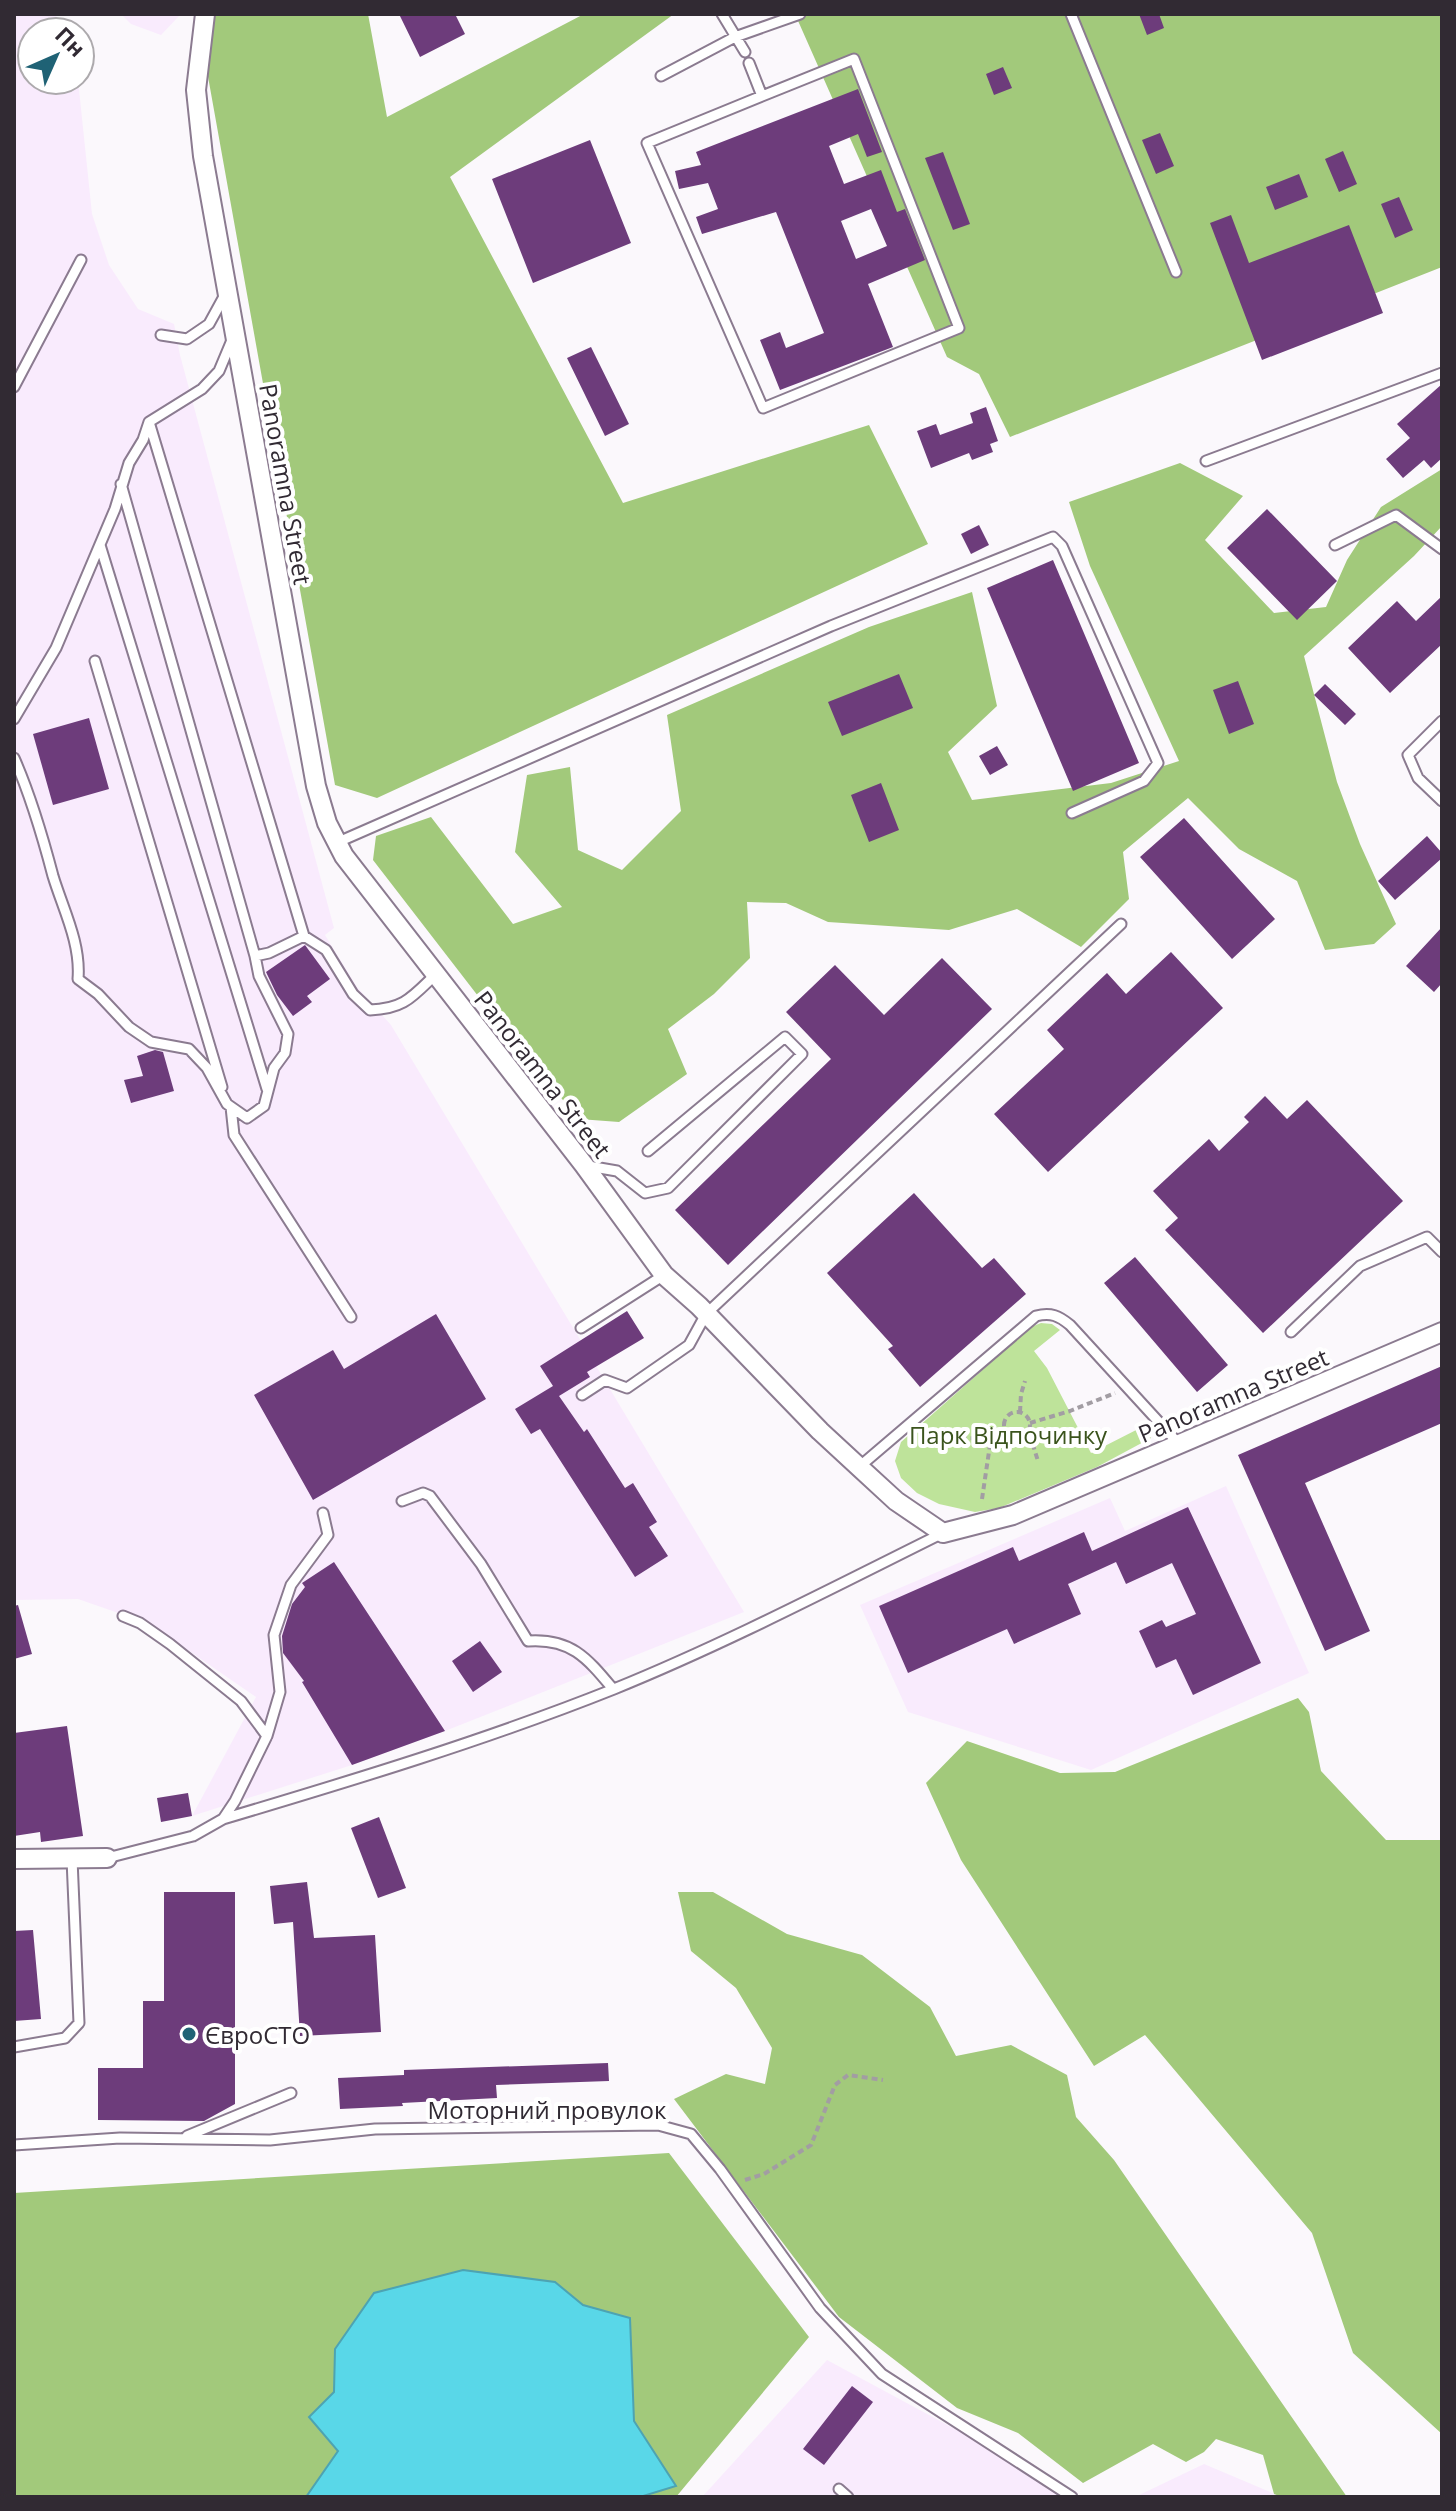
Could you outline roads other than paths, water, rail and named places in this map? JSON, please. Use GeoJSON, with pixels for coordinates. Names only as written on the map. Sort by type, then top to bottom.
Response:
{"type":"FeatureCollection","features":[{"type":"Feature","properties":{"kind":"street","name":"Panoramna Street"},"geometry":{"type":"LineString","coordinates":[[205,14],[196,90],[203,156],[316,786],[327,823],[344,856],[584,1165],[664,1275],[820,1431],[896,1501],[943,1533],[1013,1515],[1442,1332]]}},
{"type":"Feature","properties":{"kind":"street"},"geometry":{"type":"LineString","coordinates":[[14,1859],[107,1858]]}},
{"type":"Feature","properties":{"kind":"lane"},"geometry":{"type":"LineString","coordinates":[[722,14],[745,52]]}},
{"type":"Feature","properties":{"kind":"lane"},"geometry":{"type":"LineString","coordinates":[[661,76],[735,37],[800,14]]}},
{"type":"Feature","properties":{"kind":"lane"},"geometry":{"type":"LineString","coordinates":[[1071,14],[1176,272]]}},
{"type":"Feature","properties":{"kind":"lane"},"geometry":{"type":"LineString","coordinates":[[854,59],[959,328],[763,408],[647,143],[762,96],[854,59]]}},
{"type":"Feature","properties":{"kind":"lane"},"geometry":{"type":"LineString","coordinates":[[749,63],[762,96]]}},
{"type":"Feature","properties":{"kind":"lane"},"geometry":{"type":"LineString","coordinates":[[14,387],[81,260]]}},
{"type":"Feature","properties":{"kind":"lane"},"geometry":{"type":"LineString","coordinates":[[161,335],[187,339],[209,324],[227,291]]}},
{"type":"Feature","properties":{"kind":"lane"},"geometry":{"type":"LineString","coordinates":[[14,719],[56,648],[149,422],[202,389],[219,371],[235,333]]}},
{"type":"Feature","properties":{"kind":"lane"},"geometry":{"type":"LineString","coordinates":[[1206,461],[1442,373]]}},
{"type":"Feature","properties":{"kind":"lane"},"geometry":{"type":"LineString","coordinates":[[149,422],[304,936],[326,950],[353,994],[370,1010],[392,1010],[413,996],[436,974]]}},
{"type":"Feature","properties":{"kind":"lane"},"geometry":{"type":"LineString","coordinates":[[14,758],[66,911],[79,968],[78,979],[98,994],[129,1027],[151,1042],[189,1049],[207,1068],[229,1105],[247,1118],[264,1106],[274,1068],[285,1053],[288,1034],[259,976],[121,484]]}},
{"type":"Feature","properties":{"kind":"lane"},"geometry":{"type":"LineString","coordinates":[[1335,545],[1396,515],[1442,549]]}},
{"type":"Feature","properties":{"kind":"lane"},"geometry":{"type":"LineString","coordinates":[[336,843],[831,626],[1053,537],[1062,546],[1158,763],[1144,781],[1072,813]]}},
{"type":"Feature","properties":{"kind":"lane"},"geometry":{"type":"LineString","coordinates":[[100,545],[268,1090]]}},
{"type":"Feature","properties":{"kind":"lane"},"geometry":{"type":"LineString","coordinates":[[95,661],[229,1105],[231,1128],[351,1317]]}},
{"type":"Feature","properties":{"kind":"lane"},"geometry":{"type":"LineString","coordinates":[[1442,721],[1408,755],[1418,778],[1442,801]]}},
{"type":"Feature","properties":{"kind":"lane"},"geometry":{"type":"LineString","coordinates":[[582,1395],[605,1380],[627,1388],[689,1345],[706,1314],[1121,924]]}},
{"type":"Feature","properties":{"kind":"lane"},"geometry":{"type":"LineString","coordinates":[[255,956],[269,953],[304,936]]}},
{"type":"Feature","properties":{"kind":"lane"},"geometry":{"type":"LineString","coordinates":[[584,1165],[617,1171],[645,1193],[668,1188],[802,1054],[785,1037],[648,1151]]}},
{"type":"Feature","properties":{"kind":"lane"},"geometry":{"type":"LineString","coordinates":[[1291,1332],[1360,1266],[1427,1237],[1442,1252]]}},
{"type":"Feature","properties":{"kind":"lane"},"geometry":{"type":"LineString","coordinates":[[581,1328],[664,1275]]}},
{"type":"Feature","properties":{"kind":"lane"},"geometry":{"type":"LineString","coordinates":[[859,1467],[1036,1316],[1044,1313],[1053,1314],[1070,1325],[1179,1444]]}},
{"type":"Feature","properties":{"kind":"lane"},"geometry":{"type":"LineString","coordinates":[[402,1501],[423,1493],[430,1496],[481,1564],[528,1641],[547,1639],[586,1656],[613,1689]]}},
{"type":"Feature","properties":{"kind":"lane"},"geometry":{"type":"LineString","coordinates":[[223,1819],[267,1736],[280,1692],[274,1635],[291,1585],[328,1535],[323,1513]]}},
{"type":"Feature","properties":{"kind":"lane"},"geometry":{"type":"LineString","coordinates":[[107,1858],[193,1836],[223,1819],[352,1781],[613,1689],[738,1635],[943,1533]]}},
{"type":"Feature","properties":{"kind":"lane"},"geometry":{"type":"LineString","coordinates":[[123,1616],[140,1623],[170,1644],[241,1701],[267,1736]]}},
{"type":"Feature","properties":{"kind":"lane"},"geometry":{"type":"LineString","coordinates":[[14,2047],[65,2038],[79,2023],[72,1859]]}},
{"type":"Feature","properties":{"kind":"lane"},"geometry":{"type":"LineString","coordinates":[[183,2138],[291,2093]]}},
{"type":"Feature","properties":{"kind":"lane","name":"Моторний провулок"},"geometry":{"type":"LineString","coordinates":[[14,2145],[120,2138],[270,2140],[375,2129],[658,2125],[691,2134],[820,2308],[882,2374],[1064,2495]]}},
{"type":"Feature","properties":{"kind":"lane"},"geometry":{"type":"LineString","coordinates":[[839,2489],[848,2497]]}},
{"type":"Feature","properties":{"kind":"water"},"geometry":{"type":"Polygon","coordinates":[[[463,2270],[555,2282],[583,2305],[630,2318],[634,2421],[676,2486],[640,2497],[306,2497],[338,2451],[309,2417],[334,2392],[335,2349],[374,2293],[463,2270]]]}},
{"type":"Feature","properties":{"kind":"place","name":"ЄвроСТО"},"geometry":{"type":"Point","coordinates":[189,2034]}},
{"type":"Feature","properties":{"kind":"park label","name":"Парк Відпочинку"},"geometry":{"type":"Point","coordinates":[1008,1434]}}]}
